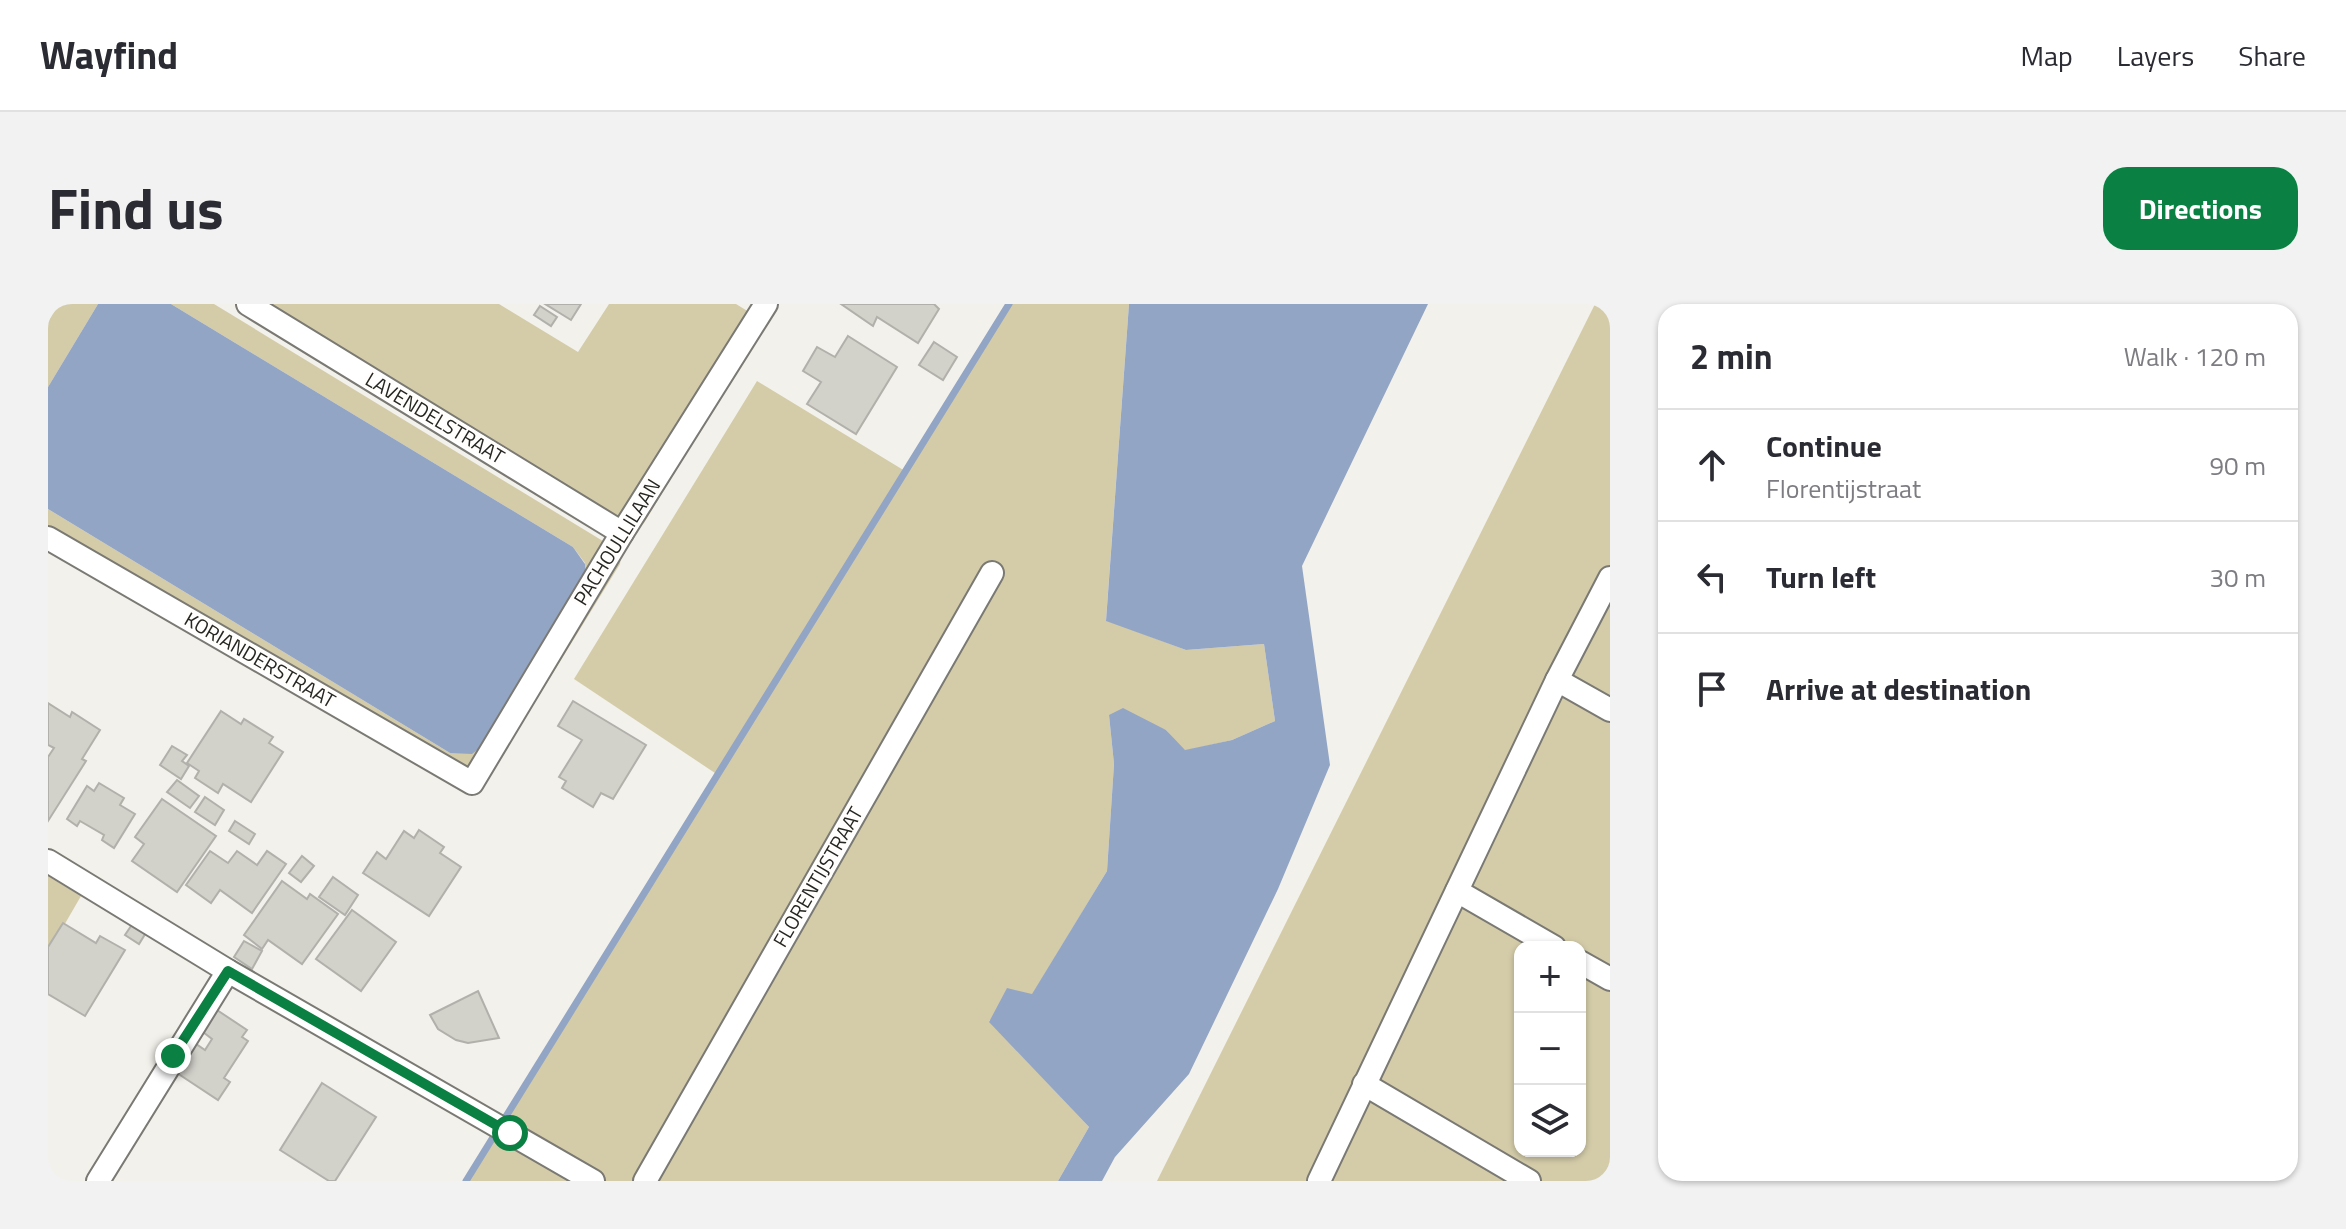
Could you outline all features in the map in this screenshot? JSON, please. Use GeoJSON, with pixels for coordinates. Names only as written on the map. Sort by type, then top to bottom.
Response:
{"type":"FeatureCollection","features":[{"type":"Feature","properties":{"kind":"street","name":"LAVENDELSTRAAT"},"geometry":{"type":"LineString","coordinates":[[248,304],[622,533]]}},
{"type":"Feature","properties":{"kind":"street","name":"PACHOULLILAAN"},"geometry":{"type":"LineString","coordinates":[[472,783],[622,533],[766,304]]}},
{"type":"Feature","properties":{"kind":"street","name":"KORIANDERSTRAAT"},"geometry":{"type":"LineString","coordinates":[[48,538],[472,783]]}},
{"type":"Feature","properties":{"kind":"street","name":"FLORENTIJSTRAAT"},"geometry":{"type":"LineString","coordinates":[[645,1181],[992,573]]}},
{"type":"Feature","properties":{"kind":"street"},"geometry":{"type":"LineString","coordinates":[[1319,1181],[1557,680],[1610,578]]}},
{"type":"Feature","properties":{"kind":"street"},"geometry":{"type":"LineString","coordinates":[[1557,680],[1610,710]]}},
{"type":"Feature","properties":{"kind":"street"},"geometry":{"type":"LineString","coordinates":[[48,861],[228,971],[593,1181]]}},
{"type":"Feature","properties":{"kind":"street"},"geometry":{"type":"LineString","coordinates":[[1457,891],[1544,941]]}},
{"type":"Feature","properties":{"kind":"street"},"geometry":{"type":"LineString","coordinates":[[1586,965],[1610,979]]}},
{"type":"Feature","properties":{"kind":"street"},"geometry":{"type":"LineString","coordinates":[[98,1181],[228,971]]}},
{"type":"Feature","properties":{"kind":"street"},"geometry":{"type":"LineString","coordinates":[[1364,1084],[1529,1181]]}},
{"type":"Feature","properties":{"kind":"shaded area"},"geometry":{"type":"Polygon","coordinates":[[[59,304],[98,304],[48,387],[48,322],[59,304]]]}},
{"type":"Feature","properties":{"kind":"shaded area"},"geometry":{"type":"Polygon","coordinates":[[[171,304],[214,304],[616,549],[621,557],[620,564],[507,748],[480,786],[48,532],[48,509],[450,753],[587,583],[585,563],[573,547],[171,304]]]}},
{"type":"Feature","properties":{"kind":"shaded area"},"geometry":{"type":"Polygon","coordinates":[[[252,304],[499,304],[578,352],[609,304],[736,304],[754,315],[757,337],[644,523],[632,530],[252,304]]]}},
{"type":"Feature","properties":{"kind":"shaded area"},"geometry":{"type":"Polygon","coordinates":[[[1009,304],[1129,304],[1106,620],[1186,650],[1264,644],[1275,721],[1232,740],[1184,751],[1166,730],[1109,715],[1114,764],[1107,871],[1032,995],[989,1021],[1089,1127],[1058,1181],[466,1181],[718,775],[574,679],[757,381],[905,471],[1009,304]]]}},
{"type":"Feature","properties":{"kind":"shaded area"},"geometry":{"type":"Polygon","coordinates":[[[1595,304],[1610,304],[1610,1181],[1157,1181],[1595,304]]]}},
{"type":"Feature","properties":{"kind":"shaded area"},"geometry":{"type":"Polygon","coordinates":[[[48,876],[81,896],[48,953],[48,876]]]}},
{"type":"Feature","properties":{"kind":"water"},"geometry":{"type":"Polygon","coordinates":[[[98,304],[171,304],[573,547],[585,564],[587,583],[492,739],[472,754],[450,753],[48,509],[48,387],[98,304]]]}},
{"type":"Feature","properties":{"kind":"water"},"geometry":{"type":"Polygon","coordinates":[[[1129,304],[1428,304],[1302,566],[1330,765],[1278,889],[1189,1074],[1115,1157],[1102,1181],[1058,1181],[1089,1127],[989,1022],[1007,988],[1032,994],[1107,871],[1114,764],[1109,715],[1123,708],[1166,730],[1185,750],[1232,740],[1275,721],[1264,644],[1186,650],[1106,621],[1129,304]]]}},
{"type":"Feature","properties":{"kind":"building"},"geometry":{"type":"Polygon","coordinates":[[[545,304],[581,304],[571,320],[545,304]]]}},
{"type":"Feature","properties":{"kind":"building"},"geometry":{"type":"Polygon","coordinates":[[[841,304],[934,304],[939,309],[918,343],[877,317],[873,326],[841,304]]]}},
{"type":"Feature","properties":{"kind":"building"},"geometry":{"type":"Polygon","coordinates":[[[540,306],[557,317],[551,326],[534,315],[540,306]]]}},
{"type":"Feature","properties":{"kind":"building"},"geometry":{"type":"Polygon","coordinates":[[[848,336],[897,367],[856,434],[807,404],[821,382],[803,371],[817,347],[835,357],[848,336]]]}},
{"type":"Feature","properties":{"kind":"building"},"geometry":{"type":"Polygon","coordinates":[[[934,342],[957,357],[943,380],[919,365],[934,342]]]}},
{"type":"Feature","properties":{"kind":"building"},"geometry":{"type":"Polygon","coordinates":[[[573,701],[646,745],[613,799],[601,793],[593,807],[562,788],[566,781],[559,777],[582,740],[558,726],[573,701]]]}},
{"type":"Feature","properties":{"kind":"building"},"geometry":{"type":"Polygon","coordinates":[[[48,703],[70,717],[72,712],[100,730],[82,759],[86,761],[48,821],[48,757],[54,748],[48,745],[48,703]]]}},
{"type":"Feature","properties":{"kind":"building"},"geometry":{"type":"Polygon","coordinates":[[[221,711],[241,724],[244,719],[273,737],[269,743],[283,752],[251,802],[223,784],[218,793],[195,778],[199,771],[187,763],[221,711]]]}},
{"type":"Feature","properties":{"kind":"building"},"geometry":{"type":"Polygon","coordinates":[[[172,746],[187,755],[182,761],[189,766],[181,779],[160,765],[172,746]]]}},
{"type":"Feature","properties":{"kind":"building"},"geometry":{"type":"Polygon","coordinates":[[[177,780],[199,796],[190,808],[167,792],[177,780]]]}},
{"type":"Feature","properties":{"kind":"building"},"geometry":{"type":"Polygon","coordinates":[[[99,783],[124,798],[120,805],[135,814],[114,848],[102,840],[104,835],[80,821],[77,826],[67,819],[87,786],[94,791],[99,783]]]}},
{"type":"Feature","properties":{"kind":"building"},"geometry":{"type":"Polygon","coordinates":[[[205,797],[224,810],[215,825],[195,812],[205,797]]]}},
{"type":"Feature","properties":{"kind":"building"},"geometry":{"type":"Polygon","coordinates":[[[162,799],[216,836],[177,892],[132,861],[144,844],[135,837],[162,799]]]}},
{"type":"Feature","properties":{"kind":"building"},"geometry":{"type":"Polygon","coordinates":[[[235,821],[255,834],[249,844],[229,831],[235,821]]]}},
{"type":"Feature","properties":{"kind":"building"},"geometry":{"type":"Polygon","coordinates":[[[419,830],[444,847],[440,853],[461,867],[429,916],[363,873],[377,852],[386,859],[404,831],[414,838],[419,830]]]}},
{"type":"Feature","properties":{"kind":"building"},"geometry":{"type":"Polygon","coordinates":[[[210,851],[228,863],[237,851],[257,865],[267,851],[286,864],[252,913],[220,890],[211,903],[186,885],[210,851]]]}},
{"type":"Feature","properties":{"kind":"building"},"geometry":{"type":"Polygon","coordinates":[[[302,856],[314,866],[301,882],[289,873],[302,856]]]}},
{"type":"Feature","properties":{"kind":"building"},"geometry":{"type":"Polygon","coordinates":[[[333,877],[358,895],[345,915],[319,897],[333,877]]]}},
{"type":"Feature","properties":{"kind":"building"},"geometry":{"type":"Polygon","coordinates":[[[282,881],[307,899],[310,894],[338,914],[302,964],[268,940],[262,949],[244,935],[282,881]]]}},
{"type":"Feature","properties":{"kind":"building"},"geometry":{"type":"Polygon","coordinates":[[[352,910],[396,942],[361,991],[316,959],[352,910]]]}},
{"type":"Feature","properties":{"kind":"building"},"geometry":{"type":"Polygon","coordinates":[[[63,923],[96,943],[100,936],[125,950],[85,1016],[48,994],[48,947],[63,923]]]}},
{"type":"Feature","properties":{"kind":"building"},"geometry":{"type":"Polygon","coordinates":[[[133,923],[147,931],[139,944],[125,935],[133,923]]]}},
{"type":"Feature","properties":{"kind":"building"},"geometry":{"type":"Polygon","coordinates":[[[244,941],[262,951],[252,969],[234,957],[244,941]]]}},
{"type":"Feature","properties":{"kind":"building"},"geometry":{"type":"Polygon","coordinates":[[[478,991],[499,1038],[468,1043],[438,1029],[430,1015],[478,991]]]}},
{"type":"Feature","properties":{"kind":"building"},"geometry":{"type":"Polygon","coordinates":[[[217,1010],[247,1030],[242,1037],[248,1041],[224,1078],[230,1082],[218,1100],[177,1073],[196,1044],[205,1050],[212,1039],[203,1032],[217,1010]]]}},
{"type":"Feature","properties":{"kind":"building"},"geometry":{"type":"Polygon","coordinates":[[[322,1083],[376,1117],[335,1181],[329,1181],[280,1150],[322,1083]]]}},
{"type":"Feature","properties":{"kind":"waterway"},"geometry":{"type":"LineString","coordinates":[[466,1181],[1009,304]]}},
{"type":"Feature","properties":{"kind":"route"},"geometry":{"type":"LineString","coordinates":[[173,1056],[228,971],[510,1133]]}}]}
